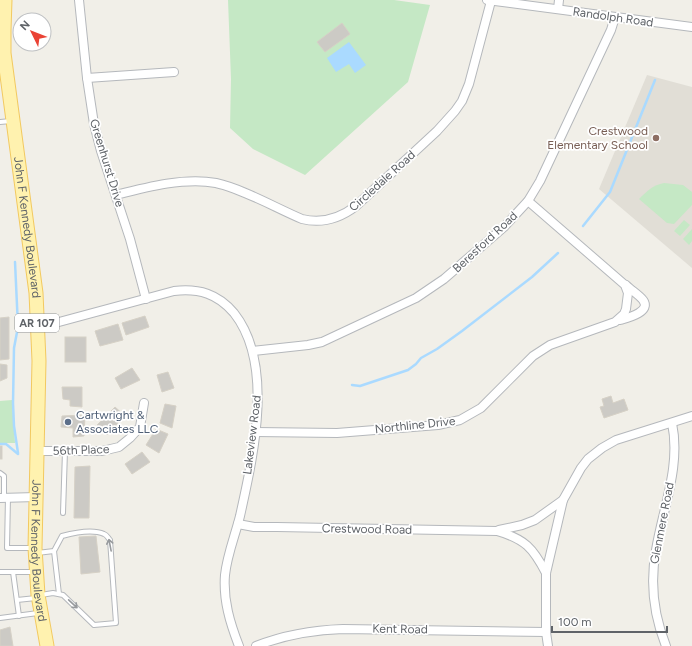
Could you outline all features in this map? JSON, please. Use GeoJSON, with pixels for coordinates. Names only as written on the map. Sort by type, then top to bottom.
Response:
{"type":"FeatureCollection","features":[{"type":"Feature","properties":{"kind":"main road","name":"John F Kennedy Boulevard"},"geometry":{"type":"LineString","coordinates":[[5,0],[4,53],[6,122],[36,294],[39,361],[35,551],[38,597],[47,646]]}},
{"type":"Feature","properties":{"kind":"street","name":"Greenhurst Drive"},"geometry":{"type":"LineString","coordinates":[[79,0],[87,78],[94,124],[101,151],[130,239],[146,299]]}},
{"type":"Feature","properties":{"kind":"street","name":"Randolph Road"},"geometry":{"type":"LineString","coordinates":[[489,0],[692,28]]}},
{"type":"Feature","properties":{"kind":"street","name":"Circledale Road"},"geometry":{"type":"LineString","coordinates":[[116,195],[181,182],[217,183],[297,217],[310,221],[326,221],[344,214],[356,206],[437,131],[462,101],[469,84],[489,0]]}},
{"type":"Feature","properties":{"kind":"street"},"geometry":{"type":"LineString","coordinates":[[558,10],[559,0]]}},
{"type":"Feature","properties":{"kind":"street","name":"Beresford Road"},"geometry":{"type":"LineString","coordinates":[[253,351],[322,342],[416,298],[437,285],[504,227],[528,200],[549,165],[611,30],[615,18]]}},
{"type":"Feature","properties":{"kind":"street"},"geometry":{"type":"LineString","coordinates":[[87,78],[174,72]]}},
{"type":"Feature","properties":{"kind":"street","name":"Northline Drive"},"geometry":{"type":"LineString","coordinates":[[255,432],[337,433],[438,425],[456,422],[480,408],[533,356],[550,345],[639,313],[643,310],[643,300],[528,200]]}},
{"type":"Feature","properties":{"kind":"street"},"geometry":{"type":"LineString","coordinates":[[615,322],[624,314],[626,309],[628,293],[625,285]]}},
{"type":"Feature","properties":{"kind":"street","name":"Lakeview Road"},"geometry":{"type":"LineString","coordinates":[[38,327],[174,291],[186,290],[209,294],[224,304],[236,317],[246,333],[253,351],[258,393],[252,453],[238,524],[228,556],[225,590],[228,613],[238,646]]}},
{"type":"Feature","properties":{"kind":"street","name":"56th Place"},"geometry":{"type":"LineString","coordinates":[[37,451],[102,451],[119,447],[140,427],[144,403]]}},
{"type":"Feature","properties":{"kind":"street","name":"Crestwood Road"},"geometry":{"type":"LineString","coordinates":[[238,524],[254,527],[497,531],[535,520],[563,500],[581,468],[588,459],[602,448],[616,440],[692,416]]}},
{"type":"Feature","properties":{"kind":"street","name":"Glenmere Road"},"geometry":{"type":"LineString","coordinates":[[666,646],[662,636],[654,599],[653,576],[655,551],[671,484],[674,449],[674,433],[672,423]]}},
{"type":"Feature","properties":{"kind":"street"},"geometry":{"type":"LineString","coordinates":[[4,497],[36,497]]}},
{"type":"Feature","properties":{"kind":"street"},"geometry":{"type":"LineString","coordinates":[[548,646],[546,632],[546,573],[563,500]]}},
{"type":"Feature","properties":{"kind":"street","name":"Crestwood Road"},"geometry":{"type":"LineString","coordinates":[[497,531],[515,537],[532,550],[546,573]]}},
{"type":"Feature","properties":{"kind":"street","name":"Kent Road"},"geometry":{"type":"LineString","coordinates":[[256,646],[284,636],[343,628],[546,632]]}},
{"type":"Feature","properties":{"kind":"lane"},"geometry":{"type":"LineString","coordinates":[[63,513],[65,451]]}},
{"type":"Feature","properties":{"kind":"lane"},"geometry":{"type":"LineString","coordinates":[[0,473],[4,476],[7,548],[35,551],[54,551]]}},
{"type":"Feature","properties":{"kind":"lane"},"geometry":{"type":"LineString","coordinates":[[17,600],[53,593],[59,594],[63,595],[94,625],[116,623],[110,540],[106,534],[99,532],[73,533],[62,536],[54,551],[59,594]]}},
{"type":"Feature","properties":{"kind":"lane"},"geometry":{"type":"LineString","coordinates":[[0,572],[36,572]]}},
{"type":"Feature","properties":{"kind":"lane"},"geometry":{"type":"LineString","coordinates":[[13,572],[19,616]]}},
{"type":"Feature","properties":{"kind":"lane"},"geometry":{"type":"LineString","coordinates":[[0,618],[41,613]]}},
{"type":"Feature","properties":{"kind":"shaded area","name":"Crestwood Elementary School"},"geometry":{"type":"Polygon","coordinates":[[[647,75],[692,87],[692,268],[599,189],[647,75]]]}},
{"type":"Feature","properties":{"kind":"green space"},"geometry":{"type":"Polygon","coordinates":[[[228,0],[394,0],[430,5],[408,82],[305,175],[253,149],[230,128],[231,79],[228,0]]]}},
{"type":"Feature","properties":{"kind":"green space"},"geometry":{"type":"Polygon","coordinates":[[[664,183],[683,185],[692,192],[692,205],[674,224],[667,223],[639,199],[653,187],[664,183]]]}},
{"type":"Feature","properties":{"kind":"green space"},"geometry":{"type":"Polygon","coordinates":[[[684,220],[690,225],[680,236],[674,231],[684,220]]]}},
{"type":"Feature","properties":{"kind":"green space"},"geometry":{"type":"Polygon","coordinates":[[[692,229],[692,241],[689,245],[683,239],[692,229]]]}},
{"type":"Feature","properties":{"kind":"green space"},"geometry":{"type":"Polygon","coordinates":[[[12,400],[15,443],[0,443],[0,401],[12,400]]]}},
{"type":"Feature","properties":{"kind":"water"},"geometry":{"type":"Polygon","coordinates":[[[349,42],[366,65],[355,73],[349,64],[336,72],[327,58],[349,42]]]}},
{"type":"Feature","properties":{"kind":"building"},"geometry":{"type":"Polygon","coordinates":[[[342,23],[350,34],[325,52],[317,42],[342,23]]]}},
{"type":"Feature","properties":{"kind":"building"},"geometry":{"type":"Polygon","coordinates":[[[145,316],[149,327],[126,335],[122,323],[145,316]]]}},
{"type":"Feature","properties":{"kind":"building"},"geometry":{"type":"Polygon","coordinates":[[[9,317],[9,359],[0,360],[0,318],[9,317]]]}},
{"type":"Feature","properties":{"kind":"building"},"geometry":{"type":"Polygon","coordinates":[[[118,324],[123,340],[100,346],[95,331],[118,324]]]}},
{"type":"Feature","properties":{"kind":"building"},"geometry":{"type":"Polygon","coordinates":[[[65,337],[86,337],[86,362],[65,362],[65,337]]]}},
{"type":"Feature","properties":{"kind":"building"},"geometry":{"type":"Polygon","coordinates":[[[0,364],[7,365],[7,378],[0,381],[0,364]]]}},
{"type":"Feature","properties":{"kind":"building"},"geometry":{"type":"Polygon","coordinates":[[[132,368],[140,380],[121,389],[115,378],[132,368]]]}},
{"type":"Feature","properties":{"kind":"building"},"geometry":{"type":"Polygon","coordinates":[[[168,372],[174,388],[162,392],[157,375],[168,372]]]}},
{"type":"Feature","properties":{"kind":"building"},"geometry":{"type":"Polygon","coordinates":[[[62,387],[82,387],[82,407],[70,406],[70,400],[63,399],[62,387]]]}},
{"type":"Feature","properties":{"kind":"building"},"geometry":{"type":"Polygon","coordinates":[[[611,396],[613,403],[624,399],[628,410],[604,418],[600,407],[604,406],[602,399],[611,396]]]}},
{"type":"Feature","properties":{"kind":"building"},"geometry":{"type":"Polygon","coordinates":[[[165,404],[176,406],[172,428],[160,423],[165,404]]]}},
{"type":"Feature","properties":{"kind":"building"},"geometry":{"type":"Polygon","coordinates":[[[115,407],[125,416],[107,435],[97,425],[115,407]]]}},
{"type":"Feature","properties":{"kind":"building"},"geometry":{"type":"Polygon","coordinates":[[[85,415],[84,436],[73,437],[73,428],[61,427],[62,416],[85,415]]]}},
{"type":"Feature","properties":{"kind":"building"},"geometry":{"type":"Polygon","coordinates":[[[156,429],[168,434],[159,453],[146,445],[156,429]]]}},
{"type":"Feature","properties":{"kind":"building"},"geometry":{"type":"Polygon","coordinates":[[[0,446],[2,446],[2,459],[0,459],[0,446]]]}},
{"type":"Feature","properties":{"kind":"building"},"geometry":{"type":"Polygon","coordinates":[[[142,452],[150,462],[132,474],[125,464],[142,452]]]}},
{"type":"Feature","properties":{"kind":"building"},"geometry":{"type":"Polygon","coordinates":[[[90,466],[89,518],[74,518],[75,467],[90,466]]]}},
{"type":"Feature","properties":{"kind":"building"},"geometry":{"type":"Polygon","coordinates":[[[96,536],[100,572],[81,574],[79,537],[96,536]]]}},
{"type":"Feature","properties":{"kind":"building"},"geometry":{"type":"Polygon","coordinates":[[[10,627],[13,646],[0,646],[0,630],[10,627]]]}},
{"type":"Feature","properties":{"kind":"waterway"},"geometry":{"type":"LineString","coordinates":[[583,226],[610,192],[655,80]]}},
{"type":"Feature","properties":{"kind":"waterway"},"geometry":{"type":"LineString","coordinates":[[352,385],[360,386],[408,370],[421,358],[437,349],[462,331],[532,277],[558,253]]}},
{"type":"Feature","properties":{"kind":"waterway"},"geometry":{"type":"LineString","coordinates":[[15,262],[18,327],[14,348],[13,403],[14,426],[18,453]]}},
{"type":"Feature","properties":{"kind":"waterway"},"geometry":{"type":"LineString","coordinates":[[0,444],[6,444],[18,454]]}},
{"type":"Feature","properties":{"kind":"place","name":"Crestwood Elementary School"},"geometry":{"type":"Point","coordinates":[656,138]}},
{"type":"Feature","properties":{"kind":"place","name":"Cartwright & Associates LLC"},"geometry":{"type":"Point","coordinates":[68,422]}}]}
